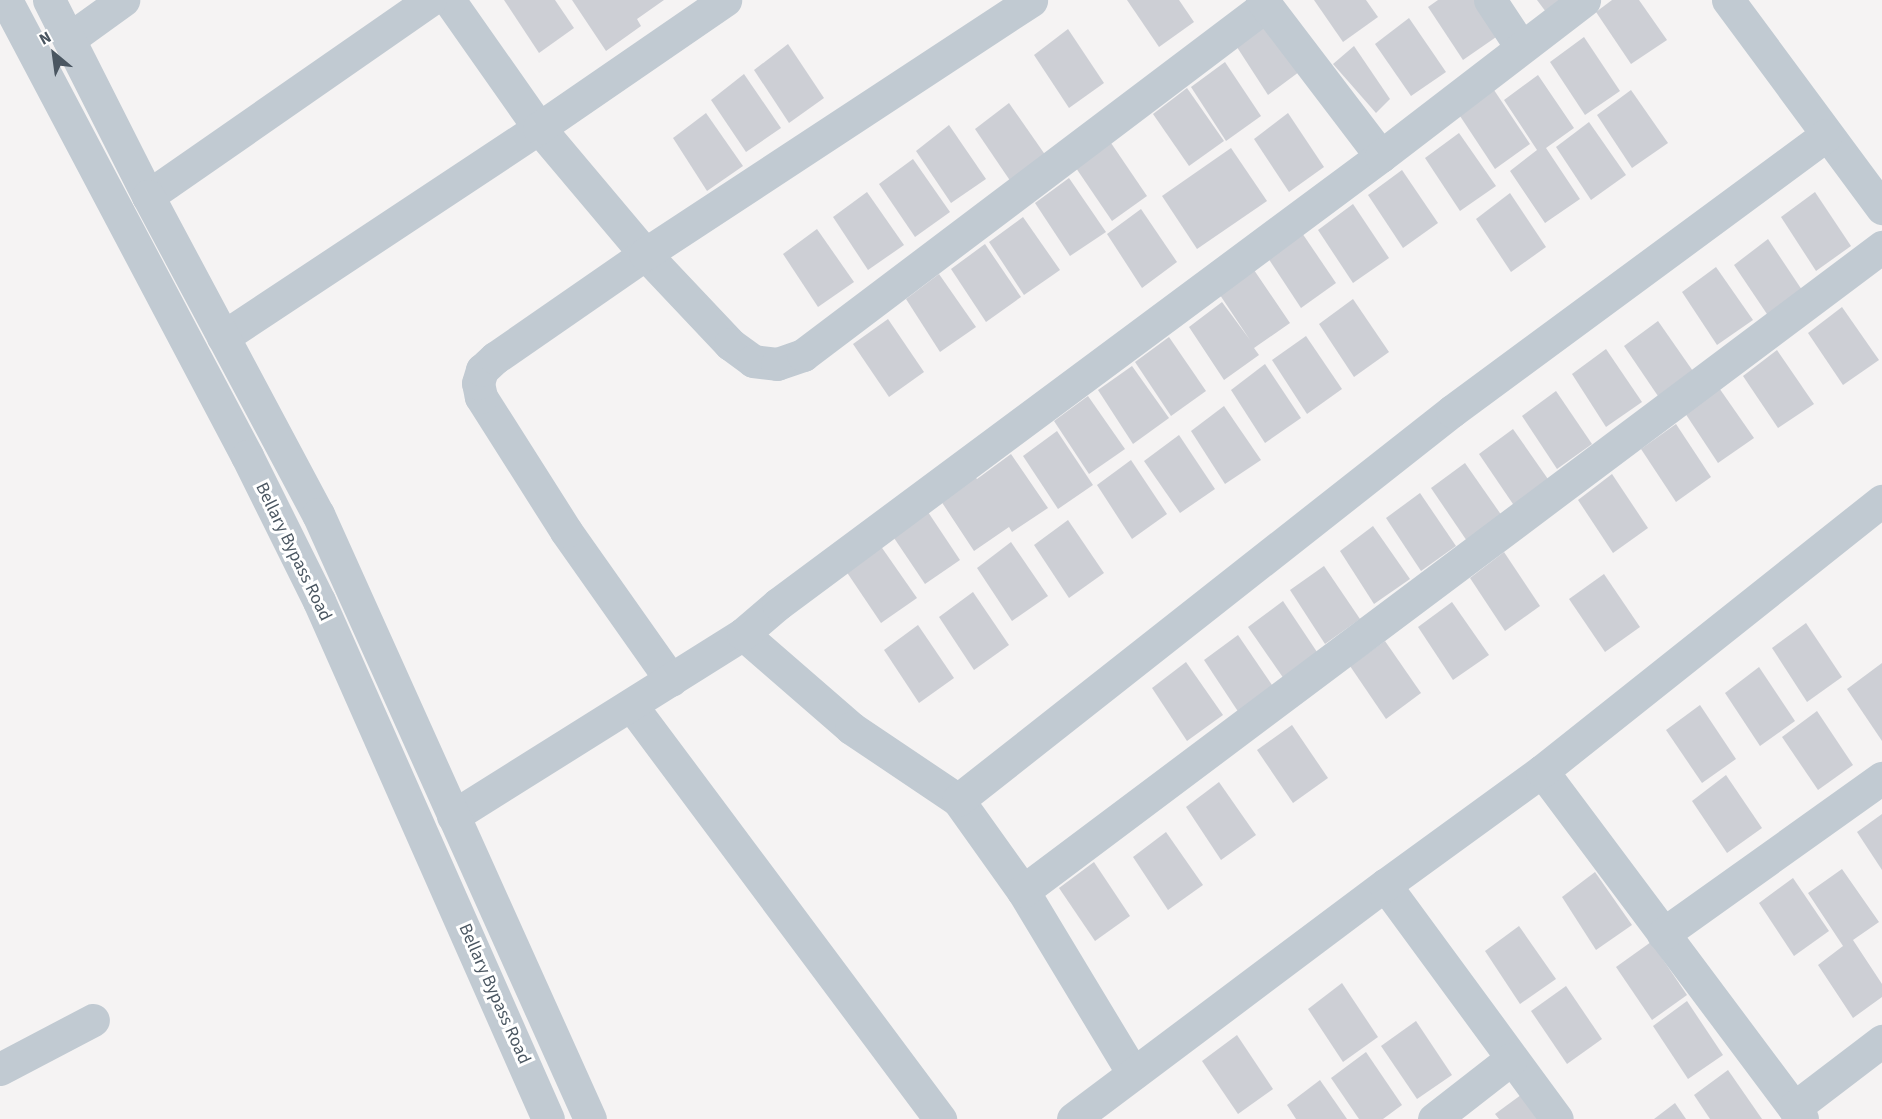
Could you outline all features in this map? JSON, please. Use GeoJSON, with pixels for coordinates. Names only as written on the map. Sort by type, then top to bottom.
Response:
{"type":"FeatureCollection","features":[{"type":"Feature","properties":{"kind":"street","name":"Bellary Bypass Road"},"geometry":{"type":"LineString","coordinates":[[6,0],[247,456],[319,601],[548,1119]]}},
{"type":"Feature","properties":{"kind":"street","name":"Bellary Bypass Road"},"geometry":{"type":"LineString","coordinates":[[49,0],[148,196],[318,514],[590,1119]]}},
{"type":"Feature","properties":{"kind":"street"},"geometry":{"type":"LineString","coordinates":[[69,39],[123,0]]}},
{"type":"Feature","properties":{"kind":"street"},"geometry":{"type":"LineString","coordinates":[[148,196],[430,0]]}},
{"type":"Feature","properties":{"kind":"street"},"geometry":{"type":"LineString","coordinates":[[449,0],[539,128],[645,254],[730,344],[753,360],[777,364],[802,355],[1263,3],[1381,156]]}},
{"type":"Feature","properties":{"kind":"street"},"geometry":{"type":"LineString","coordinates":[[223,337],[539,128],[725,0]]}},
{"type":"Feature","properties":{"kind":"street"},"geometry":{"type":"LineString","coordinates":[[671,680],[566,531],[481,398],[478,383],[483,370],[495,358],[645,254],[1031,0]]}},
{"type":"Feature","properties":{"kind":"street"},"geometry":{"type":"LineString","coordinates":[[1490,0],[1521,47]]}},
{"type":"Feature","properties":{"kind":"street"},"geometry":{"type":"LineString","coordinates":[[453,816],[743,634],[778,604],[1381,156],[1584,0]]}},
{"type":"Feature","properties":{"kind":"street"},"geometry":{"type":"LineString","coordinates":[[1728,0],[1882,208]]}},
{"type":"Feature","properties":{"kind":"street"},"geometry":{"type":"LineString","coordinates":[[958,800],[1452,411],[1826,135]]}},
{"type":"Feature","properties":{"kind":"street"},"geometry":{"type":"LineString","coordinates":[[1023,891],[1882,247]]}},
{"type":"Feature","properties":{"kind":"street"},"geometry":{"type":"LineString","coordinates":[[268,502],[302,484]]}},
{"type":"Feature","properties":{"kind":"street"},"geometry":{"type":"LineString","coordinates":[[1073,1119],[1385,885],[1542,771],[1882,501]]}},
{"type":"Feature","properties":{"kind":"street"},"geometry":{"type":"LineString","coordinates":[[743,634],[851,728],[958,800],[1023,891],[1133,1073]]}},
{"type":"Feature","properties":{"kind":"street"},"geometry":{"type":"LineString","coordinates":[[631,705],[940,1119]]}},
{"type":"Feature","properties":{"kind":"street"},"geometry":{"type":"LineString","coordinates":[[1542,771],[1798,1113],[1882,1041]]}},
{"type":"Feature","properties":{"kind":"street"},"geometry":{"type":"LineString","coordinates":[[1663,934],[1882,778]]}},
{"type":"Feature","properties":{"kind":"street"},"geometry":{"type":"LineString","coordinates":[[1385,885],[1557,1119]]}},
{"type":"Feature","properties":{"kind":"street"},"geometry":{"type":"LineString","coordinates":[[0,1070],[93,1020]]}},
{"type":"Feature","properties":{"kind":"street"},"geometry":{"type":"LineString","coordinates":[[1434,1119],[1511,1059]]}},
{"type":"Feature","properties":{"kind":"building"},"geometry":{"type":"Polygon","coordinates":[[[504,0],[555,0],[574,28],[539,53],[504,0]]]}},
{"type":"Feature","properties":{"kind":"building"},"geometry":{"type":"Polygon","coordinates":[[[572,0],[664,0],[637,19],[641,26],[606,51],[572,0]]]}},
{"type":"Feature","properties":{"kind":"building"},"geometry":{"type":"Polygon","coordinates":[[[1127,0],[1179,0],[1194,22],[1159,47],[1127,0]]]}},
{"type":"Feature","properties":{"kind":"building"},"geometry":{"type":"Polygon","coordinates":[[[1314,0],[1366,0],[1378,17],[1343,42],[1314,0]]]}},
{"type":"Feature","properties":{"kind":"building"},"geometry":{"type":"Polygon","coordinates":[[[1438,0],[1475,0],[1499,35],[1463,60],[1428,7],[1438,0]]]}},
{"type":"Feature","properties":{"kind":"building"},"geometry":{"type":"Polygon","coordinates":[[[1537,0],[1563,0],[1546,12],[1537,0]]]}},
{"type":"Feature","properties":{"kind":"building"},"geometry":{"type":"Polygon","coordinates":[[[1612,0],[1639,0],[1667,40],[1631,64],[1596,12],[1612,0]]]}},
{"type":"Feature","properties":{"kind":"building"},"geometry":{"type":"Polygon","coordinates":[[[1267,17],[1303,69],[1268,95],[1233,41],[1267,17]]]}},
{"type":"Feature","properties":{"kind":"building"},"geometry":{"type":"Polygon","coordinates":[[[1409,18],[1446,72],[1411,96],[1375,44],[1409,18]]]}},
{"type":"Feature","properties":{"kind":"building"},"geometry":{"type":"Polygon","coordinates":[[[1068,29],[1104,83],[1069,108],[1034,55],[1068,29]]]}},
{"type":"Feature","properties":{"kind":"building"},"geometry":{"type":"Polygon","coordinates":[[[1584,37],[1620,91],[1585,115],[1550,62],[1584,37]]]}},
{"type":"Feature","properties":{"kind":"building"},"geometry":{"type":"Polygon","coordinates":[[[788,44],[824,98],[789,123],[754,70],[788,44]]]}},
{"type":"Feature","properties":{"kind":"building"},"geometry":{"type":"Polygon","coordinates":[[[1354,46],[1390,99],[1376,113],[1333,64],[1354,46]]]}},
{"type":"Feature","properties":{"kind":"building"},"geometry":{"type":"Polygon","coordinates":[[[1225,62],[1261,116],[1226,141],[1191,87],[1225,62]]]}},
{"type":"Feature","properties":{"kind":"building"},"geometry":{"type":"Polygon","coordinates":[[[744,74],[781,128],[746,152],[711,100],[744,74]]]}},
{"type":"Feature","properties":{"kind":"building"},"geometry":{"type":"Polygon","coordinates":[[[1538,75],[1574,128],[1546,148],[1580,199],[1545,223],[1510,171],[1537,150],[1504,100],[1538,75]]]}},
{"type":"Feature","properties":{"kind":"building"},"geometry":{"type":"Polygon","coordinates":[[[1187,88],[1224,141],[1189,166],[1153,114],[1187,88]]]}},
{"type":"Feature","properties":{"kind":"building"},"geometry":{"type":"Polygon","coordinates":[[[1494,90],[1530,144],[1495,169],[1460,116],[1494,90]]]}},
{"type":"Feature","properties":{"kind":"building"},"geometry":{"type":"Polygon","coordinates":[[[1631,90],[1668,143],[1632,168],[1597,115],[1631,90]]]}},
{"type":"Feature","properties":{"kind":"building"},"geometry":{"type":"Polygon","coordinates":[[[1009,103],[1046,156],[1011,182],[975,129],[1009,103]]]}},
{"type":"Feature","properties":{"kind":"building"},"geometry":{"type":"Polygon","coordinates":[[[706,113],[743,166],[707,191],[673,138],[706,113]]]}},
{"type":"Feature","properties":{"kind":"building"},"geometry":{"type":"Polygon","coordinates":[[[1288,113],[1324,167],[1289,192],[1254,139],[1288,113]]]}},
{"type":"Feature","properties":{"kind":"building"},"geometry":{"type":"Polygon","coordinates":[[[1589,122],[1626,175],[1591,200],[1556,147],[1589,122]]]}},
{"type":"Feature","properties":{"kind":"building"},"geometry":{"type":"Polygon","coordinates":[[[949,125],[986,179],[951,203],[916,151],[949,125]]]}},
{"type":"Feature","properties":{"kind":"building"},"geometry":{"type":"Polygon","coordinates":[[[1459,133],[1496,186],[1460,211],[1425,158],[1459,133]]]}},
{"type":"Feature","properties":{"kind":"building"},"geometry":{"type":"Polygon","coordinates":[[[1111,143],[1147,196],[1112,221],[1076,168],[1111,143]]]}},
{"type":"Feature","properties":{"kind":"building"},"geometry":{"type":"Polygon","coordinates":[[[1231,148],[1267,201],[1197,249],[1162,196],[1231,148]]]}},
{"type":"Feature","properties":{"kind":"building"},"geometry":{"type":"Polygon","coordinates":[[[913,159],[950,212],[915,237],[879,184],[913,159]]]}},
{"type":"Feature","properties":{"kind":"building"},"geometry":{"type":"Polygon","coordinates":[[[1402,170],[1438,223],[1403,248],[1368,195],[1402,170]]]}},
{"type":"Feature","properties":{"kind":"building"},"geometry":{"type":"Polygon","coordinates":[[[1069,178],[1106,232],[1070,256],[1035,203],[1069,178]]]}},
{"type":"Feature","properties":{"kind":"building"},"geometry":{"type":"Polygon","coordinates":[[[867,192],[904,245],[868,270],[833,217],[867,192]]]}},
{"type":"Feature","properties":{"kind":"building"},"geometry":{"type":"Polygon","coordinates":[[[1815,192],[1851,246],[1816,271],[1781,217],[1815,192]]]}},
{"type":"Feature","properties":{"kind":"building"},"geometry":{"type":"Polygon","coordinates":[[[1510,193],[1546,247],[1511,272],[1476,219],[1510,193]]]}},
{"type":"Feature","properties":{"kind":"building"},"geometry":{"type":"Polygon","coordinates":[[[1353,204],[1389,258],[1353,283],[1318,230],[1353,204]]]}},
{"type":"Feature","properties":{"kind":"building"},"geometry":{"type":"Polygon","coordinates":[[[1141,209],[1177,262],[1142,288],[1107,234],[1141,209]]]}},
{"type":"Feature","properties":{"kind":"building"},"geometry":{"type":"Polygon","coordinates":[[[1023,217],[1060,270],[1024,295],[989,242],[1023,217]]]}},
{"type":"Feature","properties":{"kind":"building"},"geometry":{"type":"Polygon","coordinates":[[[817,229],[854,282],[818,307],[783,254],[817,229]]]}},
{"type":"Feature","properties":{"kind":"building"},"geometry":{"type":"Polygon","coordinates":[[[1300,230],[1336,283],[1301,308],[1266,255],[1300,230]]]}},
{"type":"Feature","properties":{"kind":"building"},"geometry":{"type":"Polygon","coordinates":[[[1768,239],[1804,293],[1769,317],[1734,265],[1768,239]]]}},
{"type":"Feature","properties":{"kind":"building"},"geometry":{"type":"Polygon","coordinates":[[[985,244],[1021,297],[986,322],[951,269],[985,244]]]}},
{"type":"Feature","properties":{"kind":"building"},"geometry":{"type":"Polygon","coordinates":[[[1716,267],[1753,320],[1717,345],[1682,292],[1716,267]]]}},
{"type":"Feature","properties":{"kind":"building"},"geometry":{"type":"Polygon","coordinates":[[[1254,270],[1290,323],[1254,348],[1259,355],[1224,380],[1189,327],[1222,302],[1250,340],[1220,295],[1254,270]]]}},
{"type":"Feature","properties":{"kind":"building"},"geometry":{"type":"Polygon","coordinates":[[[939,274],[976,327],[940,352],[906,299],[939,274]]]}},
{"type":"Feature","properties":{"kind":"building"},"geometry":{"type":"Polygon","coordinates":[[[1353,299],[1389,352],[1354,377],[1319,324],[1353,299]]]}},
{"type":"Feature","properties":{"kind":"building"},"geometry":{"type":"Polygon","coordinates":[[[1842,307],[1879,360],[1843,385],[1808,333],[1842,307]]]}},
{"type":"Feature","properties":{"kind":"building"},"geometry":{"type":"Polygon","coordinates":[[[888,319],[924,372],[889,397],[853,344],[888,319]]]}},
{"type":"Feature","properties":{"kind":"building"},"geometry":{"type":"Polygon","coordinates":[[[1658,321],[1695,374],[1660,399],[1624,346],[1658,321]]]}},
{"type":"Feature","properties":{"kind":"building"},"geometry":{"type":"Polygon","coordinates":[[[1306,336],[1342,389],[1307,414],[1272,360],[1306,336]]]}},
{"type":"Feature","properties":{"kind":"building"},"geometry":{"type":"Polygon","coordinates":[[[1169,337],[1206,391],[1171,416],[1135,362],[1169,337]]]}},
{"type":"Feature","properties":{"kind":"building"},"geometry":{"type":"Polygon","coordinates":[[[1606,349],[1642,402],[1606,427],[1572,374],[1606,349]]]}},
{"type":"Feature","properties":{"kind":"building"},"geometry":{"type":"Polygon","coordinates":[[[1777,350],[1814,404],[1778,428],[1743,376],[1777,350]]]}},
{"type":"Feature","properties":{"kind":"building"},"geometry":{"type":"Polygon","coordinates":[[[1265,364],[1301,418],[1265,443],[1231,390],[1265,364]]]}},
{"type":"Feature","properties":{"kind":"building"},"geometry":{"type":"Polygon","coordinates":[[[1132,366],[1169,418],[1133,444],[1098,390],[1132,366]]]}},
{"type":"Feature","properties":{"kind":"building"},"geometry":{"type":"Polygon","coordinates":[[[1717,385],[1754,438],[1718,463],[1683,410],[1717,385]]]}},
{"type":"Feature","properties":{"kind":"building"},"geometry":{"type":"Polygon","coordinates":[[[1556,391],[1592,444],[1557,469],[1522,416],[1556,391]]]}},
{"type":"Feature","properties":{"kind":"building"},"geometry":{"type":"Polygon","coordinates":[[[1088,396],[1125,449],[1089,474],[1054,421],[1088,396]]]}},
{"type":"Feature","properties":{"kind":"building"},"geometry":{"type":"Polygon","coordinates":[[[1224,406],[1261,460],[1225,484],[1191,431],[1224,406]]]}},
{"type":"Feature","properties":{"kind":"building"},"geometry":{"type":"Polygon","coordinates":[[[1676,424],[1711,477],[1676,502],[1641,449],[1676,424]]]}},
{"type":"Feature","properties":{"kind":"building"},"geometry":{"type":"Polygon","coordinates":[[[1513,429],[1550,482],[1515,507],[1479,454],[1513,429]]]}},
{"type":"Feature","properties":{"kind":"building"},"geometry":{"type":"Polygon","coordinates":[[[1057,431],[1093,485],[1058,509],[1023,456],[1057,431]]]}},
{"type":"Feature","properties":{"kind":"building"},"geometry":{"type":"Polygon","coordinates":[[[1179,435],[1215,489],[1180,513],[1144,461],[1179,435]]]}},
{"type":"Feature","properties":{"kind":"building"},"geometry":{"type":"Polygon","coordinates":[[[1011,454],[1048,508],[1012,532],[1009,527],[974,551],[939,498],[972,473],[977,479],[1011,454]]]}},
{"type":"Feature","properties":{"kind":"building"},"geometry":{"type":"Polygon","coordinates":[[[1131,460],[1167,514],[1132,539],[1097,485],[1131,460]]]}},
{"type":"Feature","properties":{"kind":"building"},"geometry":{"type":"Polygon","coordinates":[[[1465,463],[1502,516],[1467,541],[1431,488],[1465,463]]]}},
{"type":"Feature","properties":{"kind":"building"},"geometry":{"type":"Polygon","coordinates":[[[1612,474],[1648,528],[1613,553],[1578,500],[1612,474]]]}},
{"type":"Feature","properties":{"kind":"building"},"geometry":{"type":"Polygon","coordinates":[[[1420,493],[1456,546],[1421,571],[1386,518],[1420,493]]]}},
{"type":"Feature","properties":{"kind":"building"},"geometry":{"type":"Polygon","coordinates":[[[924,506],[960,560],[925,584],[890,532],[924,506]]]}},
{"type":"Feature","properties":{"kind":"building"},"geometry":{"type":"Polygon","coordinates":[[[1068,520],[1104,573],[1069,598],[1034,545],[1068,520]]]}},
{"type":"Feature","properties":{"kind":"building"},"geometry":{"type":"Polygon","coordinates":[[[1373,526],[1410,579],[1374,604],[1340,551],[1373,526]]]}},
{"type":"Feature","properties":{"kind":"building"},"geometry":{"type":"Polygon","coordinates":[[[1011,542],[1048,596],[1012,621],[977,568],[1011,542]]]}},
{"type":"Feature","properties":{"kind":"building"},"geometry":{"type":"Polygon","coordinates":[[[880,545],[917,598],[881,623],[846,571],[880,545]]]}},
{"type":"Feature","properties":{"kind":"building"},"geometry":{"type":"Polygon","coordinates":[[[1504,552],[1540,606],[1505,631],[1470,578],[1504,552]]]}},
{"type":"Feature","properties":{"kind":"building"},"geometry":{"type":"Polygon","coordinates":[[[1324,566],[1360,619],[1325,644],[1290,590],[1324,566]]]}},
{"type":"Feature","properties":{"kind":"building"},"geometry":{"type":"Polygon","coordinates":[[[1604,574],[1640,627],[1605,652],[1569,599],[1604,574]]]}},
{"type":"Feature","properties":{"kind":"building"},"geometry":{"type":"Polygon","coordinates":[[[973,592],[1009,645],[974,670],[939,617],[973,592]]]}},
{"type":"Feature","properties":{"kind":"building"},"geometry":{"type":"Polygon","coordinates":[[[1283,601],[1319,655],[1284,679],[1248,627],[1283,601]]]}},
{"type":"Feature","properties":{"kind":"building"},"geometry":{"type":"Polygon","coordinates":[[[1452,602],[1489,655],[1453,680],[1418,627],[1452,602]]]}},
{"type":"Feature","properties":{"kind":"building"},"geometry":{"type":"Polygon","coordinates":[[[1806,623],[1842,677],[1807,702],[1772,648],[1806,623]]]}},
{"type":"Feature","properties":{"kind":"building"},"geometry":{"type":"Polygon","coordinates":[[[918,625],[954,678],[919,703],[884,650],[918,625]]]}},
{"type":"Feature","properties":{"kind":"building"},"geometry":{"type":"Polygon","coordinates":[[[1238,635],[1274,688],[1239,713],[1204,660],[1238,635]]]}},
{"type":"Feature","properties":{"kind":"building"},"geometry":{"type":"Polygon","coordinates":[[[1385,641],[1421,693],[1386,719],[1350,666],[1385,641]]]}},
{"type":"Feature","properties":{"kind":"building"},"geometry":{"type":"Polygon","coordinates":[[[1186,662],[1223,715],[1187,741],[1152,688],[1186,662]]]}},
{"type":"Feature","properties":{"kind":"building"},"geometry":{"type":"Polygon","coordinates":[[[1882,663],[1882,741],[1847,689],[1882,663]]]}},
{"type":"Feature","properties":{"kind":"building"},"geometry":{"type":"Polygon","coordinates":[[[1759,667],[1795,721],[1760,746],[1725,693],[1759,667]]]}},
{"type":"Feature","properties":{"kind":"building"},"geometry":{"type":"Polygon","coordinates":[[[1700,705],[1736,759],[1702,783],[1666,730],[1700,705]]]}},
{"type":"Feature","properties":{"kind":"building"},"geometry":{"type":"Polygon","coordinates":[[[1817,711],[1853,765],[1818,790],[1782,737],[1817,711]]]}},
{"type":"Feature","properties":{"kind":"building"},"geometry":{"type":"Polygon","coordinates":[[[1292,725],[1328,778],[1293,803],[1257,750],[1292,725]]]}},
{"type":"Feature","properties":{"kind":"building"},"geometry":{"type":"Polygon","coordinates":[[[1726,775],[1762,828],[1727,853],[1692,801],[1726,775]]]}},
{"type":"Feature","properties":{"kind":"building"},"geometry":{"type":"Polygon","coordinates":[[[1219,782],[1256,835],[1221,860],[1186,807],[1219,782]]]}},
{"type":"Feature","properties":{"kind":"building"},"geometry":{"type":"Polygon","coordinates":[[[1882,814],[1882,870],[1857,832],[1882,814]]]}},
{"type":"Feature","properties":{"kind":"building"},"geometry":{"type":"Polygon","coordinates":[[[1166,832],[1203,885],[1168,910],[1133,857],[1166,832]]]}},
{"type":"Feature","properties":{"kind":"building"},"geometry":{"type":"Polygon","coordinates":[[[1094,862],[1130,916],[1095,941],[1059,888],[1094,862]]]}},
{"type":"Feature","properties":{"kind":"building"},"geometry":{"type":"Polygon","coordinates":[[[1842,869],[1879,922],[1853,940],[1882,984],[1882,997],[1853,1018],[1818,965],[1843,946],[1808,893],[1842,869]]]}},
{"type":"Feature","properties":{"kind":"building"},"geometry":{"type":"Polygon","coordinates":[[[1595,872],[1632,925],[1596,950],[1562,897],[1595,872]]]}},
{"type":"Feature","properties":{"kind":"building"},"geometry":{"type":"Polygon","coordinates":[[[1793,878],[1829,931],[1794,956],[1759,903],[1793,878]]]}},
{"type":"Feature","properties":{"kind":"building"},"geometry":{"type":"Polygon","coordinates":[[[1519,926],[1556,979],[1520,1004],[1485,951],[1519,926]]]}},
{"type":"Feature","properties":{"kind":"building"},"geometry":{"type":"Polygon","coordinates":[[[1651,942],[1687,995],[1652,1020],[1616,967],[1651,942]]]}},
{"type":"Feature","properties":{"kind":"building"},"geometry":{"type":"Polygon","coordinates":[[[1342,983],[1378,1037],[1343,1062],[1308,1009],[1342,983]]]}},
{"type":"Feature","properties":{"kind":"building"},"geometry":{"type":"Polygon","coordinates":[[[1566,986],[1602,1039],[1567,1064],[1531,1011],[1566,986]]]}},
{"type":"Feature","properties":{"kind":"building"},"geometry":{"type":"Polygon","coordinates":[[[1687,1001],[1723,1055],[1688,1079],[1653,1026],[1687,1001]]]}},
{"type":"Feature","properties":{"kind":"building"},"geometry":{"type":"Polygon","coordinates":[[[1416,1021],[1452,1075],[1417,1099],[1381,1046],[1416,1021]]]}},
{"type":"Feature","properties":{"kind":"building"},"geometry":{"type":"Polygon","coordinates":[[[1237,1035],[1273,1089],[1238,1114],[1202,1061],[1237,1035]]]}},
{"type":"Feature","properties":{"kind":"building"},"geometry":{"type":"Polygon","coordinates":[[[1366,1052],[1402,1105],[1383,1119],[1359,1119],[1331,1078],[1366,1052]]]}},
{"type":"Feature","properties":{"kind":"building"},"geometry":{"type":"Polygon","coordinates":[[[1728,1070],[1762,1119],[1710,1119],[1694,1095],[1728,1070]]]}},
{"type":"Feature","properties":{"kind":"building"},"geometry":{"type":"Polygon","coordinates":[[[1320,1080],[1347,1119],[1296,1119],[1287,1105],[1320,1080]]]}},
{"type":"Feature","properties":{"kind":"building"},"geometry":{"type":"Polygon","coordinates":[[[1529,1089],[1550,1119],[1499,1119],[1495,1114],[1529,1089]]]}},
{"type":"Feature","properties":{"kind":"building"},"geometry":{"type":"Polygon","coordinates":[[[1675,1103],[1686,1119],[1654,1119],[1675,1103]]]}}]}
